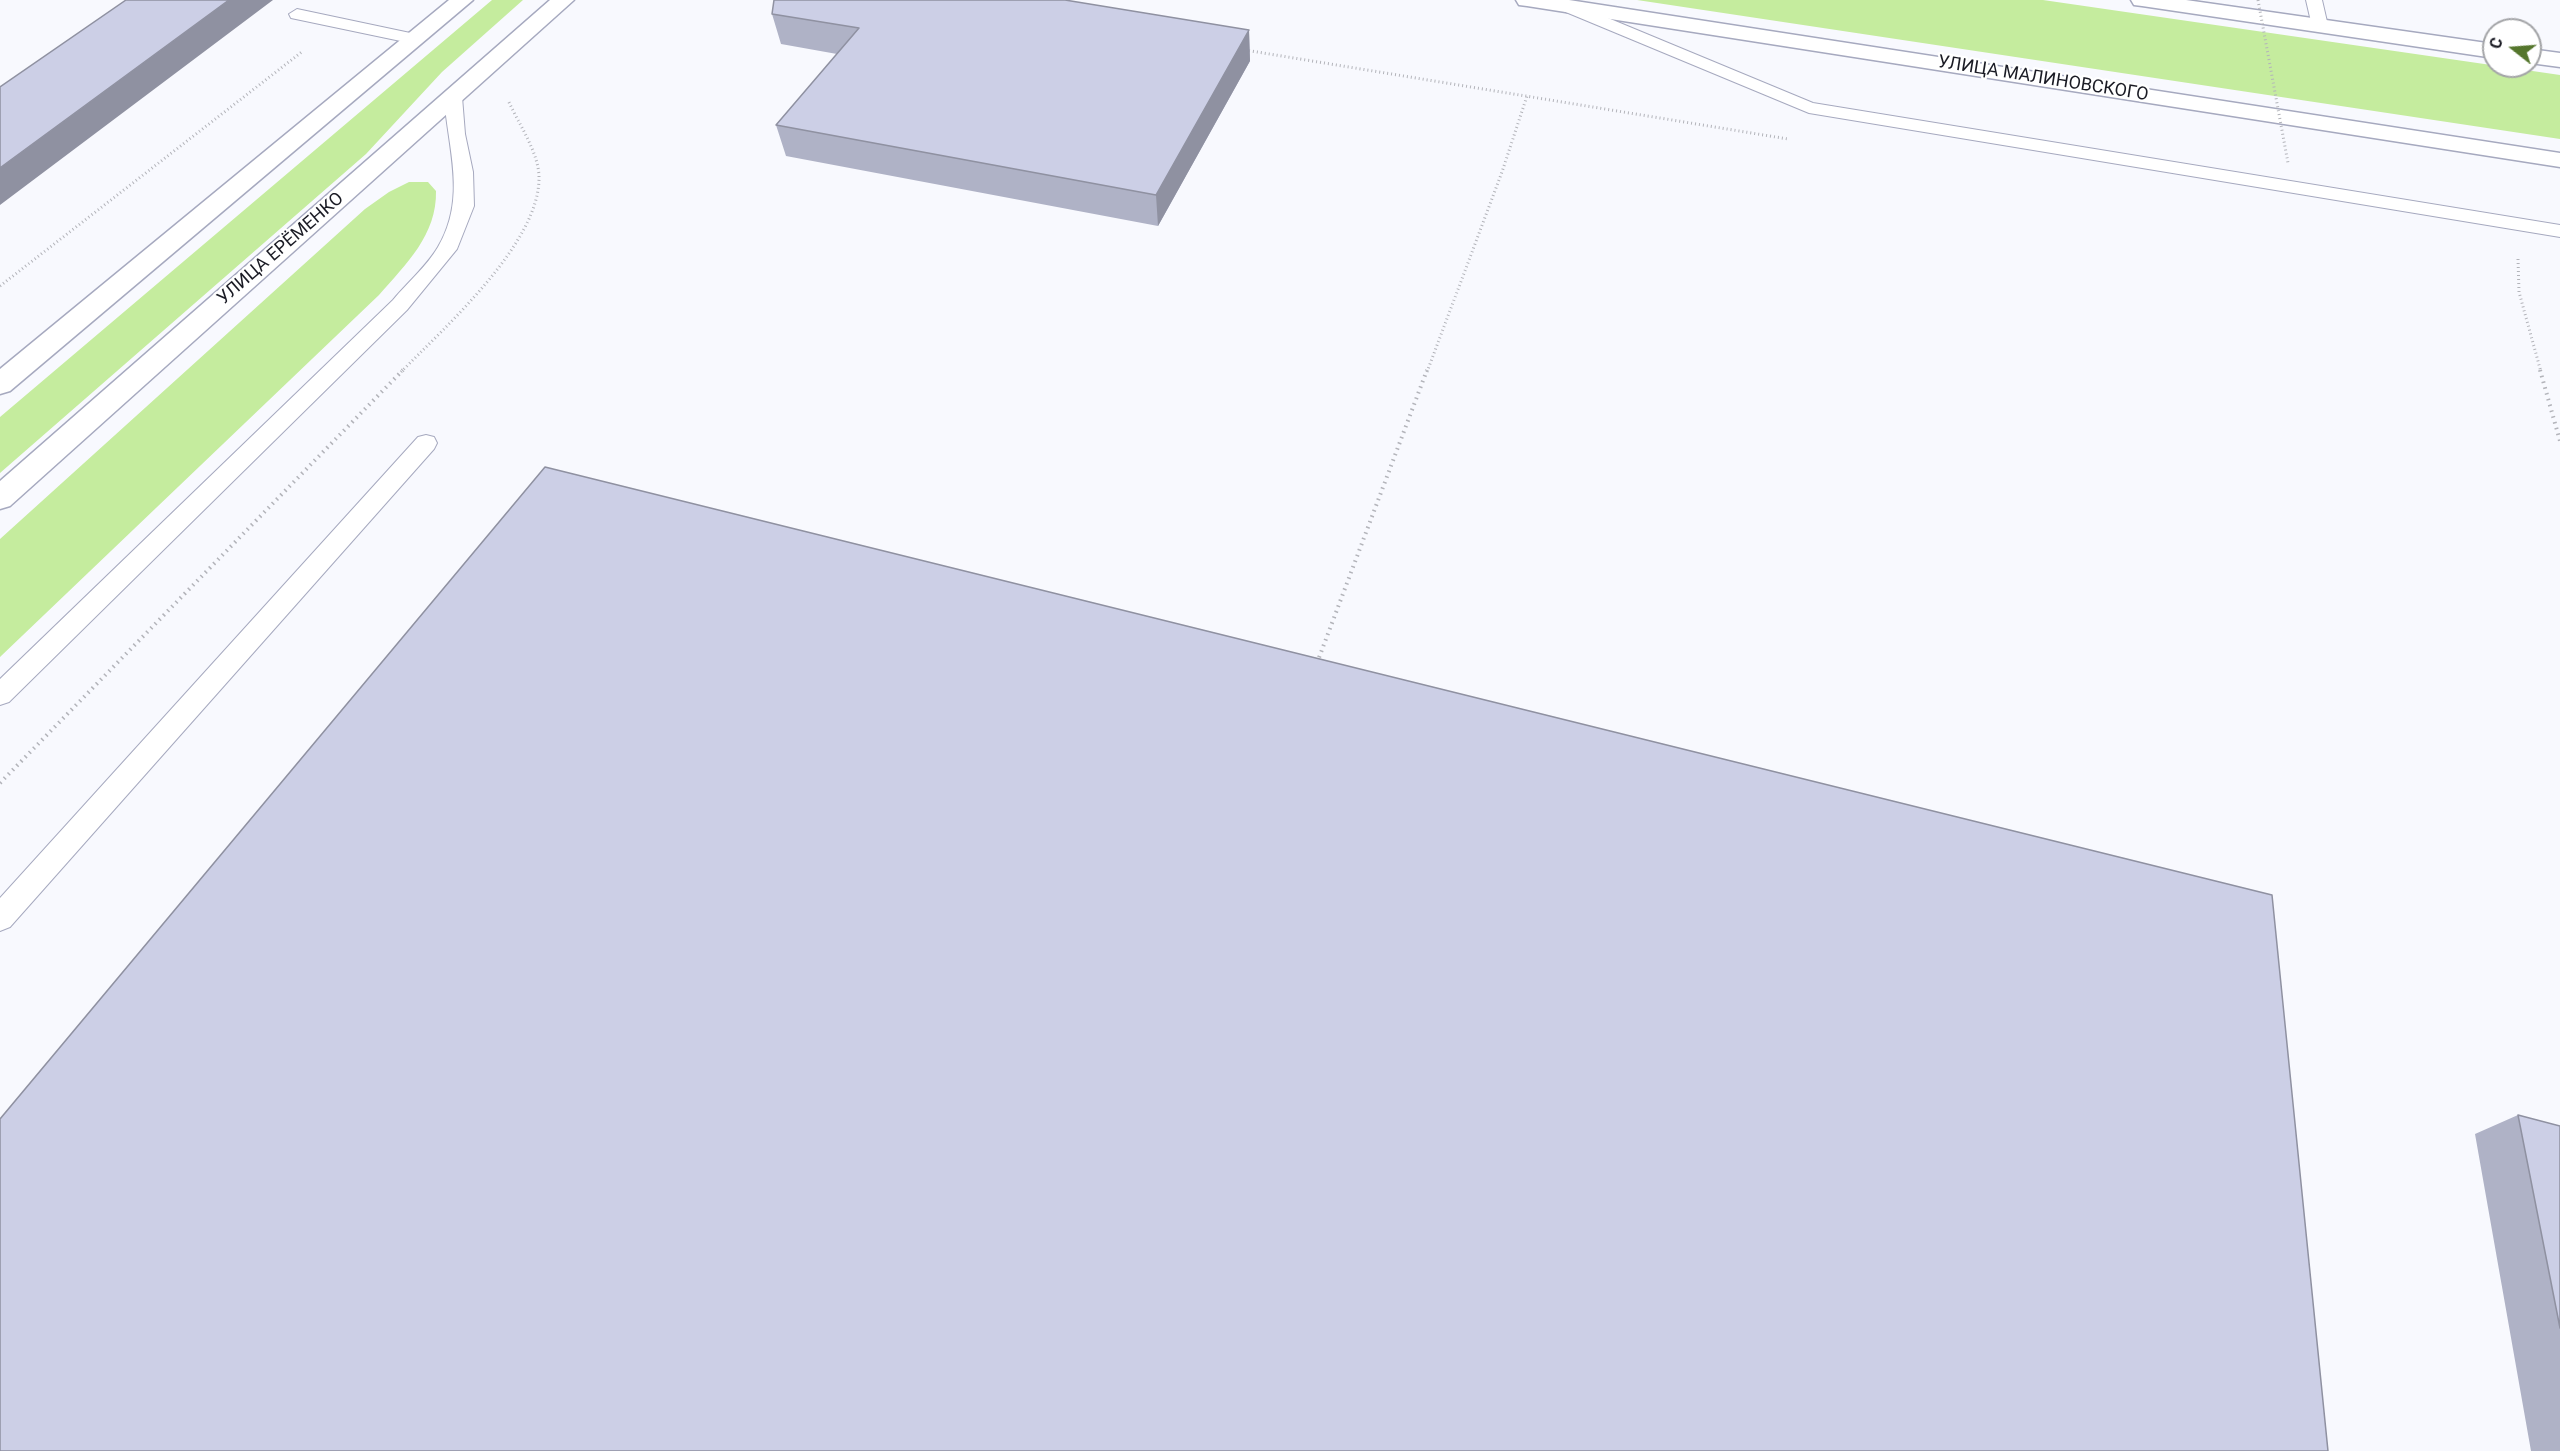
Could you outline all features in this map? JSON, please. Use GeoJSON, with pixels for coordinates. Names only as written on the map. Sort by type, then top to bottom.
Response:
{"type":"FeatureCollection","features":[{"type":"Feature","properties":{"kind":"main road"},"geometry":{"type":"LineString","coordinates":[[0,384],[462,0]]}},
{"type":"Feature","properties":{"kind":"main road","name":"УЛИЦА ЕРЁМЕНКО"},"geometry":{"type":"LineString","coordinates":[[0,498],[563,0]]}},
{"type":"Feature","properties":{"kind":"main road","name":"УЛИЦА МАЛИНОВСКОГО"},"geometry":{"type":"LineString","coordinates":[[1527,0],[2560,160]]}},
{"type":"Feature","properties":{"kind":"main road"},"geometry":{"type":"LineString","coordinates":[[2142,0],[2482,49]]}},
{"type":"Feature","properties":{"kind":"main road"},"geometry":{"type":"LineString","coordinates":[[2542,58],[2560,60]]}},
{"type":"Feature","properties":{"kind":"lane"},"geometry":{"type":"LineString","coordinates":[[2314,0],[2320,26]]}},
{"type":"Feature","properties":{"kind":"lane"},"geometry":{"type":"LineString","coordinates":[[1567,6],[1809,108],[2560,231]]}},
{"type":"Feature","properties":{"kind":"lane"},"geometry":{"type":"LineString","coordinates":[[297,14],[415,39]]}},
{"type":"Feature","properties":{"kind":"lane"},"geometry":{"type":"LineString","coordinates":[[0,695],[400,305],[447,249],[464,206],[464,172],[456,134],[453,98]]}},
{"type":"Feature","properties":{"kind":"lane"},"geometry":{"type":"LineString","coordinates":[[0,918],[426,443]]}},
{"type":"Feature","properties":{"kind":"path"},"geometry":{"type":"LineString","coordinates":[[2258,0],[2288,163]]}},
{"type":"Feature","properties":{"kind":"path"},"geometry":{"type":"LineString","coordinates":[[0,286],[339,23]]}},
{"type":"Feature","properties":{"kind":"path"},"geometry":{"type":"LineString","coordinates":[[1234,49],[1471,88]]}},
{"type":"Feature","properties":{"kind":"path"},"geometry":{"type":"LineString","coordinates":[[1314,670],[1502,172],[1527,96]]}},
{"type":"Feature","properties":{"kind":"path"},"geometry":{"type":"LineString","coordinates":[[2518,258],[2519,292],[2560,441]]}},
{"type":"Feature","properties":{"kind":"green space"},"geometry":{"type":"Polygon","coordinates":[[[492,0],[523,0],[442,72],[366,154],[0,473],[0,417],[492,0]]]}},
{"type":"Feature","properties":{"kind":"green space"},"geometry":{"type":"Polygon","coordinates":[[[1637,0],[2043,0],[2482,64],[2482,78],[2542,78],[2542,72],[2560,75],[2560,139],[1637,0]]]}},
{"type":"Feature","properties":{"kind":"green space"},"geometry":{"type":"Polygon","coordinates":[[[409,182],[428,182],[436,191],[435,207],[426,235],[399,272],[379,295],[0,657],[0,539],[365,209],[389,192],[409,182]]]}},
{"type":"Feature","properties":{"kind":"building"},"geometry":{"type":"Polygon","coordinates":[[[126,0],[229,0],[0,168],[0,87],[126,0]]]}},
{"type":"Feature","properties":{"kind":"building"},"geometry":{"type":"Polygon","coordinates":[[[774,0],[1065,0],[1249,30],[1156,195],[776,125],[859,28],[772,14],[774,0]]]}},
{"type":"Feature","properties":{"kind":"building"},"geometry":{"type":"Polygon","coordinates":[[[545,467],[2272,895],[2328,1451],[0,1451],[0,1119],[545,467]]]}},
{"type":"Feature","properties":{"kind":"building"},"geometry":{"type":"Polygon","coordinates":[[[2518,1115],[2560,1126],[2560,1328],[2518,1115]]]}}]}
